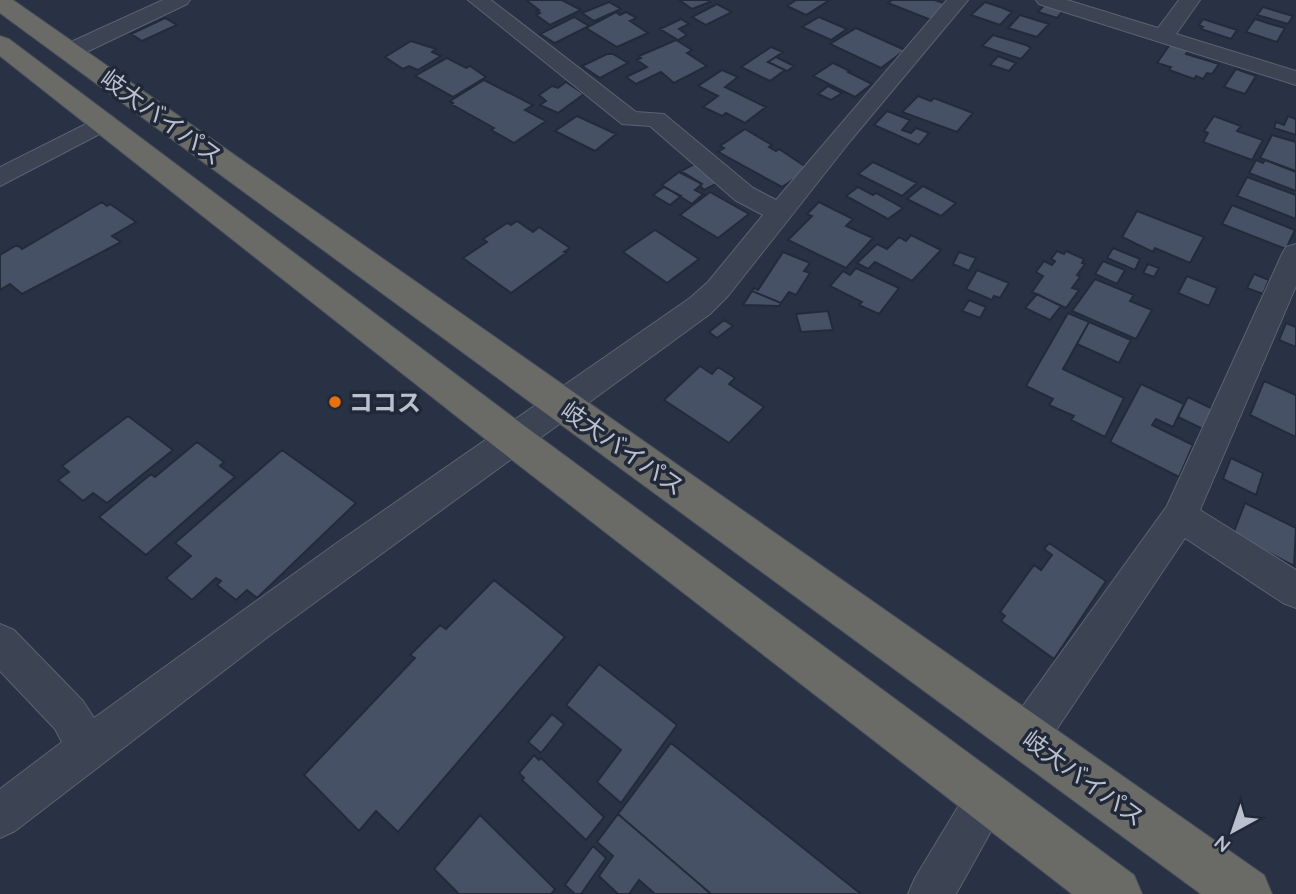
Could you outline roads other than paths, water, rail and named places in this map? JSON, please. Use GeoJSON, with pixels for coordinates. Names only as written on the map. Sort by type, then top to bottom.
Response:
{"type":"FeatureCollection","features":[{"type":"Feature","properties":{"kind":"highway","name":"岐大バイパス"},"geometry":{"type":"LineString","coordinates":[[0,2],[1245,894]]}},
{"type":"Feature","properties":{"kind":"highway","name":"岐大バイパス"},"geometry":{"type":"LineString","coordinates":[[0,44],[512,438],[1115,894]]}},
{"type":"Feature","properties":{"kind":"street"},"geometry":{"type":"LineString","coordinates":[[70,51],[180,0]]}},
{"type":"Feature","properties":{"kind":"street"},"geometry":{"type":"LineString","coordinates":[[478,0],[630,119],[656,120],[744,194],[778,212]]}},
{"type":"Feature","properties":{"kind":"street"},"geometry":{"type":"LineString","coordinates":[[0,816],[88,746],[512,438],[700,306],[718,289],[778,212],[958,0]]}},
{"type":"Feature","properties":{"kind":"street"},"geometry":{"type":"LineString","coordinates":[[1046,0],[1296,78]]}},
{"type":"Feature","properties":{"kind":"street"},"geometry":{"type":"LineString","coordinates":[[1164,35],[1189,0]]}},
{"type":"Feature","properties":{"kind":"street"},"geometry":{"type":"LineString","coordinates":[[0,178],[104,122]]}},
{"type":"Feature","properties":{"kind":"street"},"geometry":{"type":"LineString","coordinates":[[1027,736],[1180,516],[1296,254]]}},
{"type":"Feature","properties":{"kind":"street"},"geometry":{"type":"LineString","coordinates":[[1180,516],[1296,591]]}},
{"type":"Feature","properties":{"kind":"street"},"geometry":{"type":"LineString","coordinates":[[0,643],[69,715],[88,746]]}},
{"type":"Feature","properties":{"kind":"street"},"geometry":{"type":"LineString","coordinates":[[931,894],[988,797]]}},
{"type":"Feature","properties":{"kind":"place","name":"ココス"},"geometry":{"type":"Point","coordinates":[335,402]}}]}
